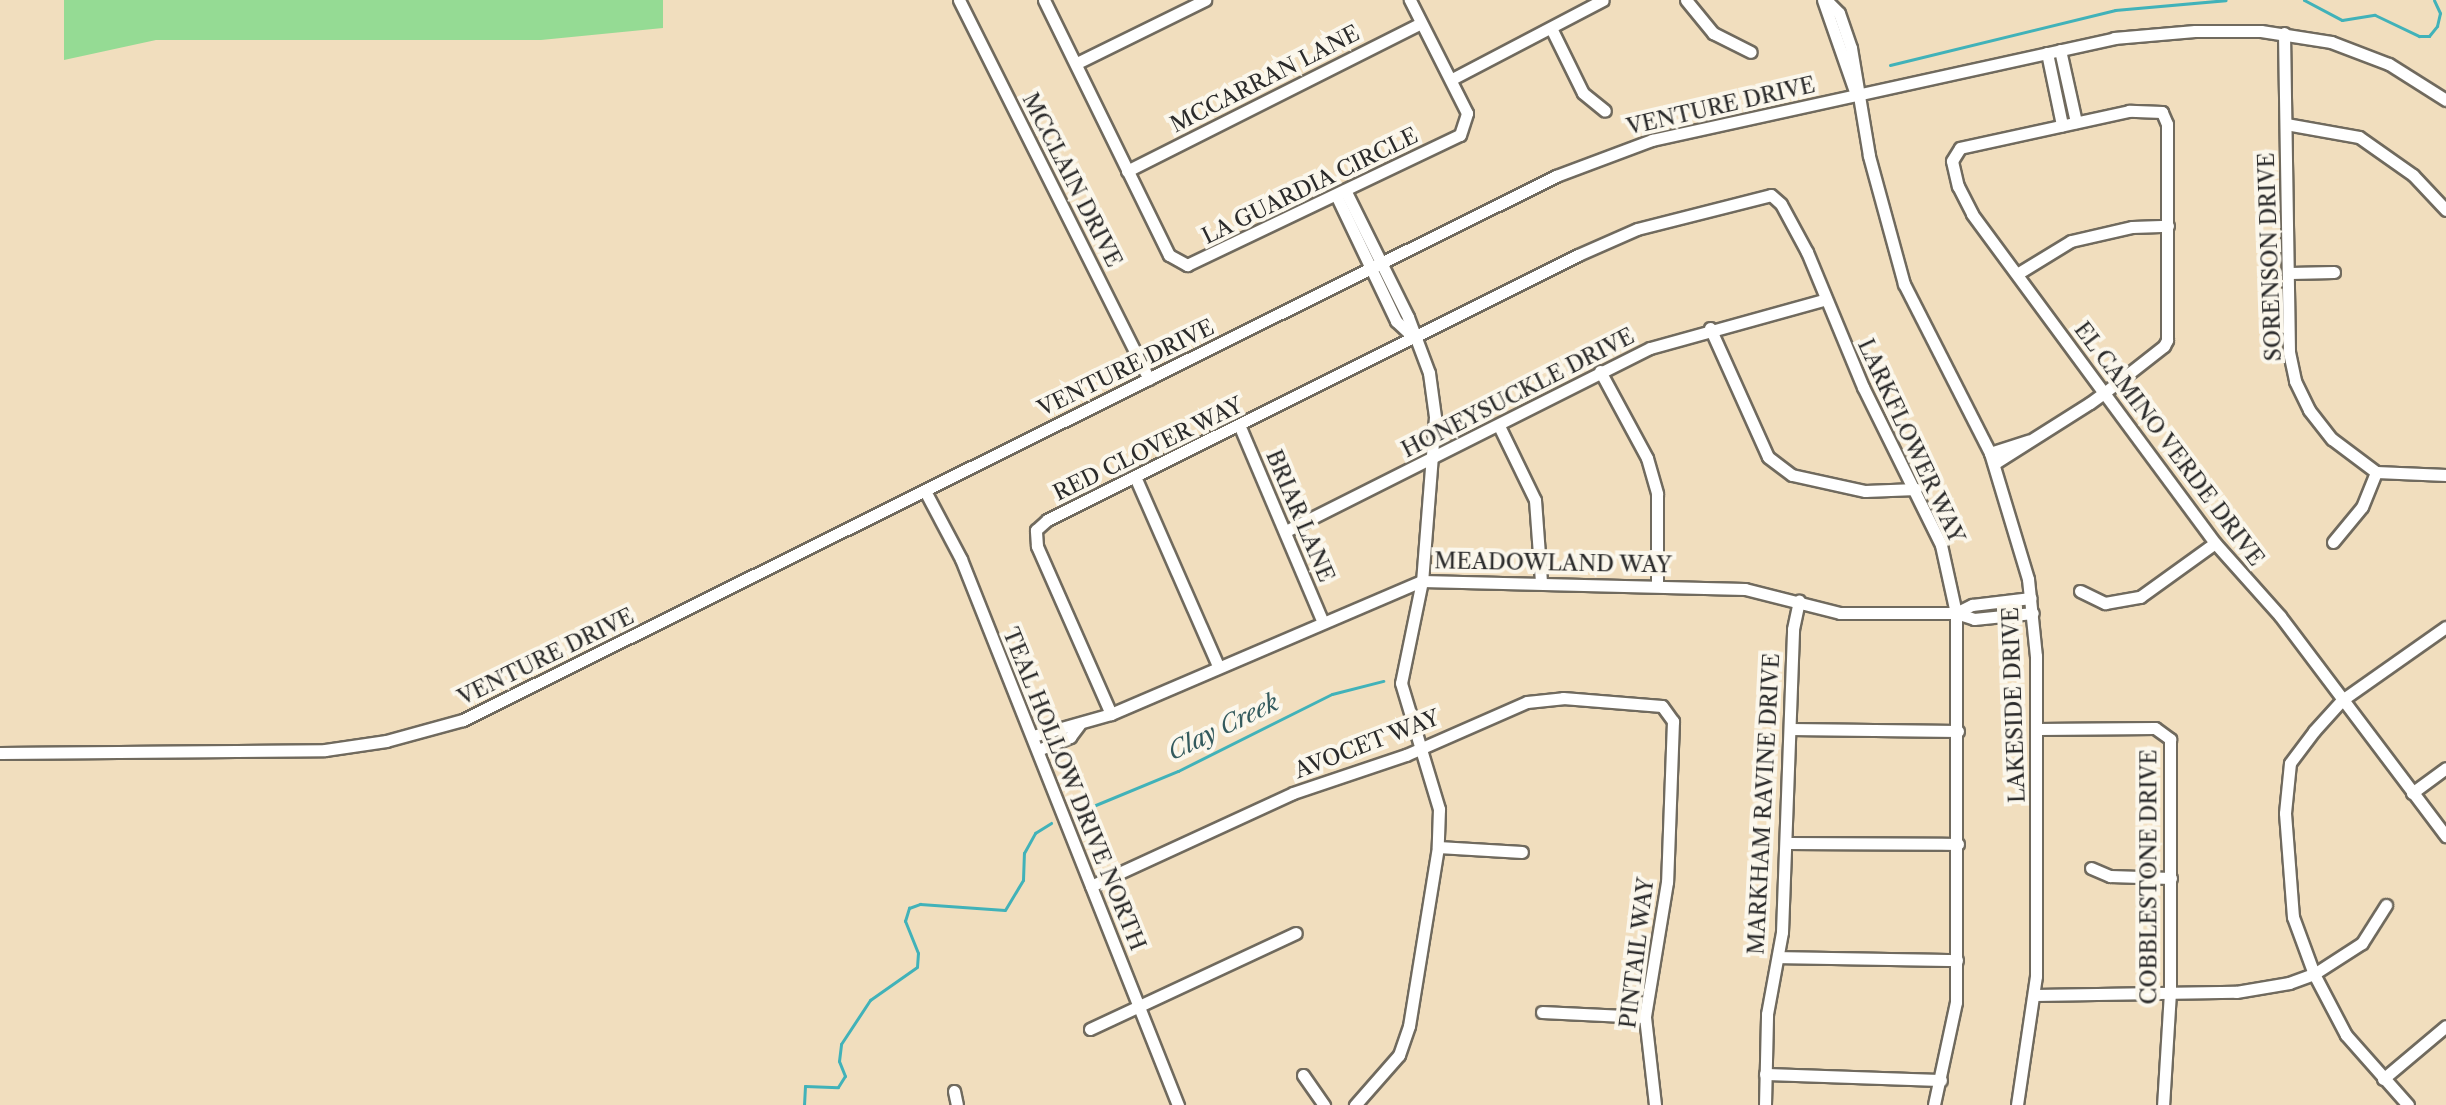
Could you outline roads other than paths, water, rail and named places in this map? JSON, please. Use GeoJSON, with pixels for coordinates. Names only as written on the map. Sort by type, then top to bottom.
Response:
{"type":"FeatureCollection","features":[{"type":"Feature","properties":{"kind":"street","name":"MCCLAIN DRIVE"},"geometry":{"type":"LineString","coordinates":[[959,0],[1149,379]]}},
{"type":"Feature","properties":{"kind":"street","name":"LA GUARDIA CIRCLE"},"geometry":{"type":"LineString","coordinates":[[1044,0],[1169,255],[1187,265],[1460,135],[1467,113],[1410,0]]}},
{"type":"Feature","properties":{"kind":"street"},"geometry":{"type":"LineString","coordinates":[[1077,63],[1205,0]]}},
{"type":"Feature","properties":{"kind":"street"},"geometry":{"type":"LineString","coordinates":[[1452,79],[1603,0]]}},
{"type":"Feature","properties":{"kind":"street"},"geometry":{"type":"LineString","coordinates":[[1686,0],[1713,33],[1751,52]]}},
{"type":"Feature","properties":{"kind":"street","name":"LAKESIDE DRIVE"},"geometry":{"type":"LineString","coordinates":[[1824,0],[1846,32],[1857,73],[1857,94],[1885,226],[1904,284],[1992,458],[2017,528],[2031,598],[2038,729],[2035,995],[2017,1105]]}},
{"type":"Feature","properties":{"kind":"street","name":"MCCARRAN LANE"},"geometry":{"type":"LineString","coordinates":[[1127,171],[1421,23]]}},
{"type":"Feature","properties":{"kind":"street"},"geometry":{"type":"LineString","coordinates":[[1551,28],[1583,93],[1605,111]]}},
{"type":"Feature","properties":{"kind":"street","name":"VENTURE DRIVE"},"geometry":{"type":"LineString","coordinates":[[0,753],[289,752],[355,747],[414,735],[515,697],[1376,265],[1619,150],[2060,50],[2176,32],[2284,33],[2349,47],[2404,72],[2446,100]]}},
{"type":"Feature","properties":{"kind":"street","name":"SORENSON DRIVE"},"geometry":{"type":"LineString","coordinates":[[2284,33],[2289,352],[2295,381],[2309,410],[2332,439],[2376,472]]}},
{"type":"Feature","properties":{"kind":"street"},"geometry":{"type":"LineString","coordinates":[[2060,50],[2076,122]]}},
{"type":"Feature","properties":{"kind":"street"},"geometry":{"type":"LineString","coordinates":[[2047,53],[2062,125]]}},
{"type":"Feature","properties":{"kind":"street","name":"EL CAMINO VERDE DRIVE"},"geometry":{"type":"LineString","coordinates":[[2168,226],[2166,117],[2144,109],[2062,125],[1953,154],[1958,186],[1972,214],[2215,543],[2280,616],[2446,836]]}},
{"type":"Feature","properties":{"kind":"street"},"geometry":{"type":"LineString","coordinates":[[2286,124],[2359,137],[2413,175],[2446,210]]}},
{"type":"Feature","properties":{"kind":"street"},"geometry":{"type":"LineString","coordinates":[[1341,193],[1376,265],[1396,321],[1414,338],[1433,393],[1434,459],[1422,581],[1401,683],[1439,809],[1438,847],[1409,1026],[1399,1055],[1355,1105]]}},
{"type":"Feature","properties":{"kind":"street","name":"LARKFLOWER WAY"},"geometry":{"type":"LineString","coordinates":[[1414,338],[1637,229],[1753,196],[1771,195],[1781,204],[1807,252],[1823,300],[1941,545],[1956,613],[1956,1002],[1934,1105]]}},
{"type":"Feature","properties":{"kind":"street"},"geometry":{"type":"LineString","coordinates":[[1992,458],[2028,441],[2104,393],[2167,340],[2168,226],[2132,227],[2071,241],[2017,274]]}},
{"type":"Feature","properties":{"kind":"street"},"geometry":{"type":"LineString","coordinates":[[2290,273],[2334,272]]}},
{"type":"Feature","properties":{"kind":"street","name":"HONEYSUCKLE DRIVE"},"geometry":{"type":"LineString","coordinates":[[1286,531],[1500,428],[1600,371],[1710,328],[1823,300]]}},
{"type":"Feature","properties":{"kind":"street"},"geometry":{"type":"LineString","coordinates":[[1710,328],[1768,457],[1792,475],[1865,491],[1916,489]]}},
{"type":"Feature","properties":{"kind":"street","name":"RED CLOVER WAY"},"geometry":{"type":"LineString","coordinates":[[1111,714],[1037,546],[1036,530],[1047,520],[1136,479],[1414,338]]}},
{"type":"Feature","properties":{"kind":"street"},"geometry":{"type":"LineString","coordinates":[[1600,371],[1647,458],[1658,505],[1657,583]]}},
{"type":"Feature","properties":{"kind":"street","name":"BRIAR LANE"},"geometry":{"type":"LineString","coordinates":[[1240,427],[1322,620]]}},
{"type":"Feature","properties":{"kind":"street"},"geometry":{"type":"LineString","coordinates":[[1500,428],[1535,500],[1541,581]]}},
{"type":"Feature","properties":{"kind":"street"},"geometry":{"type":"LineString","coordinates":[[2333,542],[2362,507],[2376,472],[2446,475]]}},
{"type":"Feature","properties":{"kind":"street"},"geometry":{"type":"LineString","coordinates":[[1136,479],[1218,666]]}},
{"type":"Feature","properties":{"kind":"street","name":"TEAL HOLLOW DRIVE NORTH"},"geometry":{"type":"LineString","coordinates":[[925,491],[961,559],[1178,1105]]}},
{"type":"Feature","properties":{"kind":"street"},"geometry":{"type":"LineString","coordinates":[[2080,591],[2105,603],[2140,597],[2215,543]]}},
{"type":"Feature","properties":{"kind":"street","name":"MEADOWLAND WAY"},"geometry":{"type":"LineString","coordinates":[[1033,736],[1065,724],[1079,725],[1111,714],[1322,620],[1422,581],[1657,583],[1745,589],[1840,613],[1956,613],[1974,619],[2033,613]]}},
{"type":"Feature","properties":{"kind":"street","name":"MEADOWLAND WAY"},"geometry":{"type":"LineString","coordinates":[[1956,613],[1972,605],[2031,598]]}},
{"type":"Feature","properties":{"kind":"street","name":"MARKHAM RAVINE DRIVE"},"geometry":{"type":"LineString","coordinates":[[1765,1105],[1767,1014],[1778,957],[1787,843],[1793,629],[1799,601]]}},
{"type":"Feature","properties":{"kind":"street"},"geometry":{"type":"LineString","coordinates":[[2408,1105],[2346,1035],[2314,974],[2293,917],[2285,813],[2290,763],[2342,700],[2446,627]]}},
{"type":"Feature","properties":{"kind":"street","name":"AVOCET WAY"},"geometry":{"type":"LineString","coordinates":[[1091,886],[1293,793],[1419,749],[1508,707],[1544,698],[1668,711]]}},
{"type":"Feature","properties":{"kind":"street","name":"PINTAIL WAY"},"geometry":{"type":"LineString","coordinates":[[1655,1105],[1645,1017],[1667,882],[1673,721],[1668,711]]}},
{"type":"Feature","properties":{"kind":"street","name":"MEADOWLAND WAY"},"geometry":{"type":"LineString","coordinates":[[1038,750],[1070,737],[1079,725]]}},
{"type":"Feature","properties":{"kind":"street","name":"COBBLESTONE DRIVE"},"geometry":{"type":"LineString","coordinates":[[2038,729],[2155,728],[2168,734],[2170,992],[2163,1105]]}},
{"type":"Feature","properties":{"kind":"street"},"geometry":{"type":"LineString","coordinates":[[1790,729],[1958,731]]}},
{"type":"Feature","properties":{"kind":"street"},"geometry":{"type":"LineString","coordinates":[[2412,793],[2446,768]]}},
{"type":"Feature","properties":{"kind":"street"},"geometry":{"type":"LineString","coordinates":[[1787,843],[1958,844]]}},
{"type":"Feature","properties":{"kind":"street"},"geometry":{"type":"LineString","coordinates":[[1438,847],[1522,852]]}},
{"type":"Feature","properties":{"kind":"street"},"geometry":{"type":"LineString","coordinates":[[2091,868],[2110,876],[2171,878]]}},
{"type":"Feature","properties":{"kind":"street"},"geometry":{"type":"LineString","coordinates":[[2035,995],[2261,990],[2314,974],[2362,943],[2386,905]]}},
{"type":"Feature","properties":{"kind":"street"},"geometry":{"type":"LineString","coordinates":[[1090,1029],[1296,933]]}},
{"type":"Feature","properties":{"kind":"street"},"geometry":{"type":"LineString","coordinates":[[1778,957],[1957,960]]}},
{"type":"Feature","properties":{"kind":"street"},"geometry":{"type":"LineString","coordinates":[[1542,1012],[1645,1017]]}},
{"type":"Feature","properties":{"kind":"street"},"geometry":{"type":"LineString","coordinates":[[2383,1079],[2446,1026]]}},
{"type":"Feature","properties":{"kind":"street"},"geometry":{"type":"LineString","coordinates":[[1765,1074],[1941,1080]]}},
{"type":"Feature","properties":{"kind":"street"},"geometry":{"type":"LineString","coordinates":[[1303,1075],[1324,1105]]}},
{"type":"Feature","properties":{"kind":"street"},"geometry":{"type":"LineString","coordinates":[[954,1091],[957,1105]]}},
{"type":"Feature","properties":{"kind":"waterway","name":"Clay Creek"},"geometry":{"type":"LineString","coordinates":[[1890,65],[2115,10],[2226,0]]}},
{"type":"Feature","properties":{"kind":"waterway","name":"Clay Creek"},"geometry":{"type":"LineString","coordinates":[[2304,0],[2342,20],[2375,15],[2419,36],[2429,36],[2437,26],[2440,13],[2434,0]]}},
{"type":"Feature","properties":{"kind":"waterway","name":"Clay Creek"},"geometry":{"type":"LineString","coordinates":[[1081,811],[1178,771],[1332,694],[1383,681]]}},
{"type":"Feature","properties":{"kind":"waterway","name":"Clay Creek"},"geometry":{"type":"LineString","coordinates":[[804,1105],[805,1086],[838,1087],[845,1076],[839,1061],[841,1044],[870,1000],[917,967],[918,953],[905,921],[909,908],[920,904],[1005,910],[1023,880],[1024,853],[1035,833],[1051,823]]}}]}
